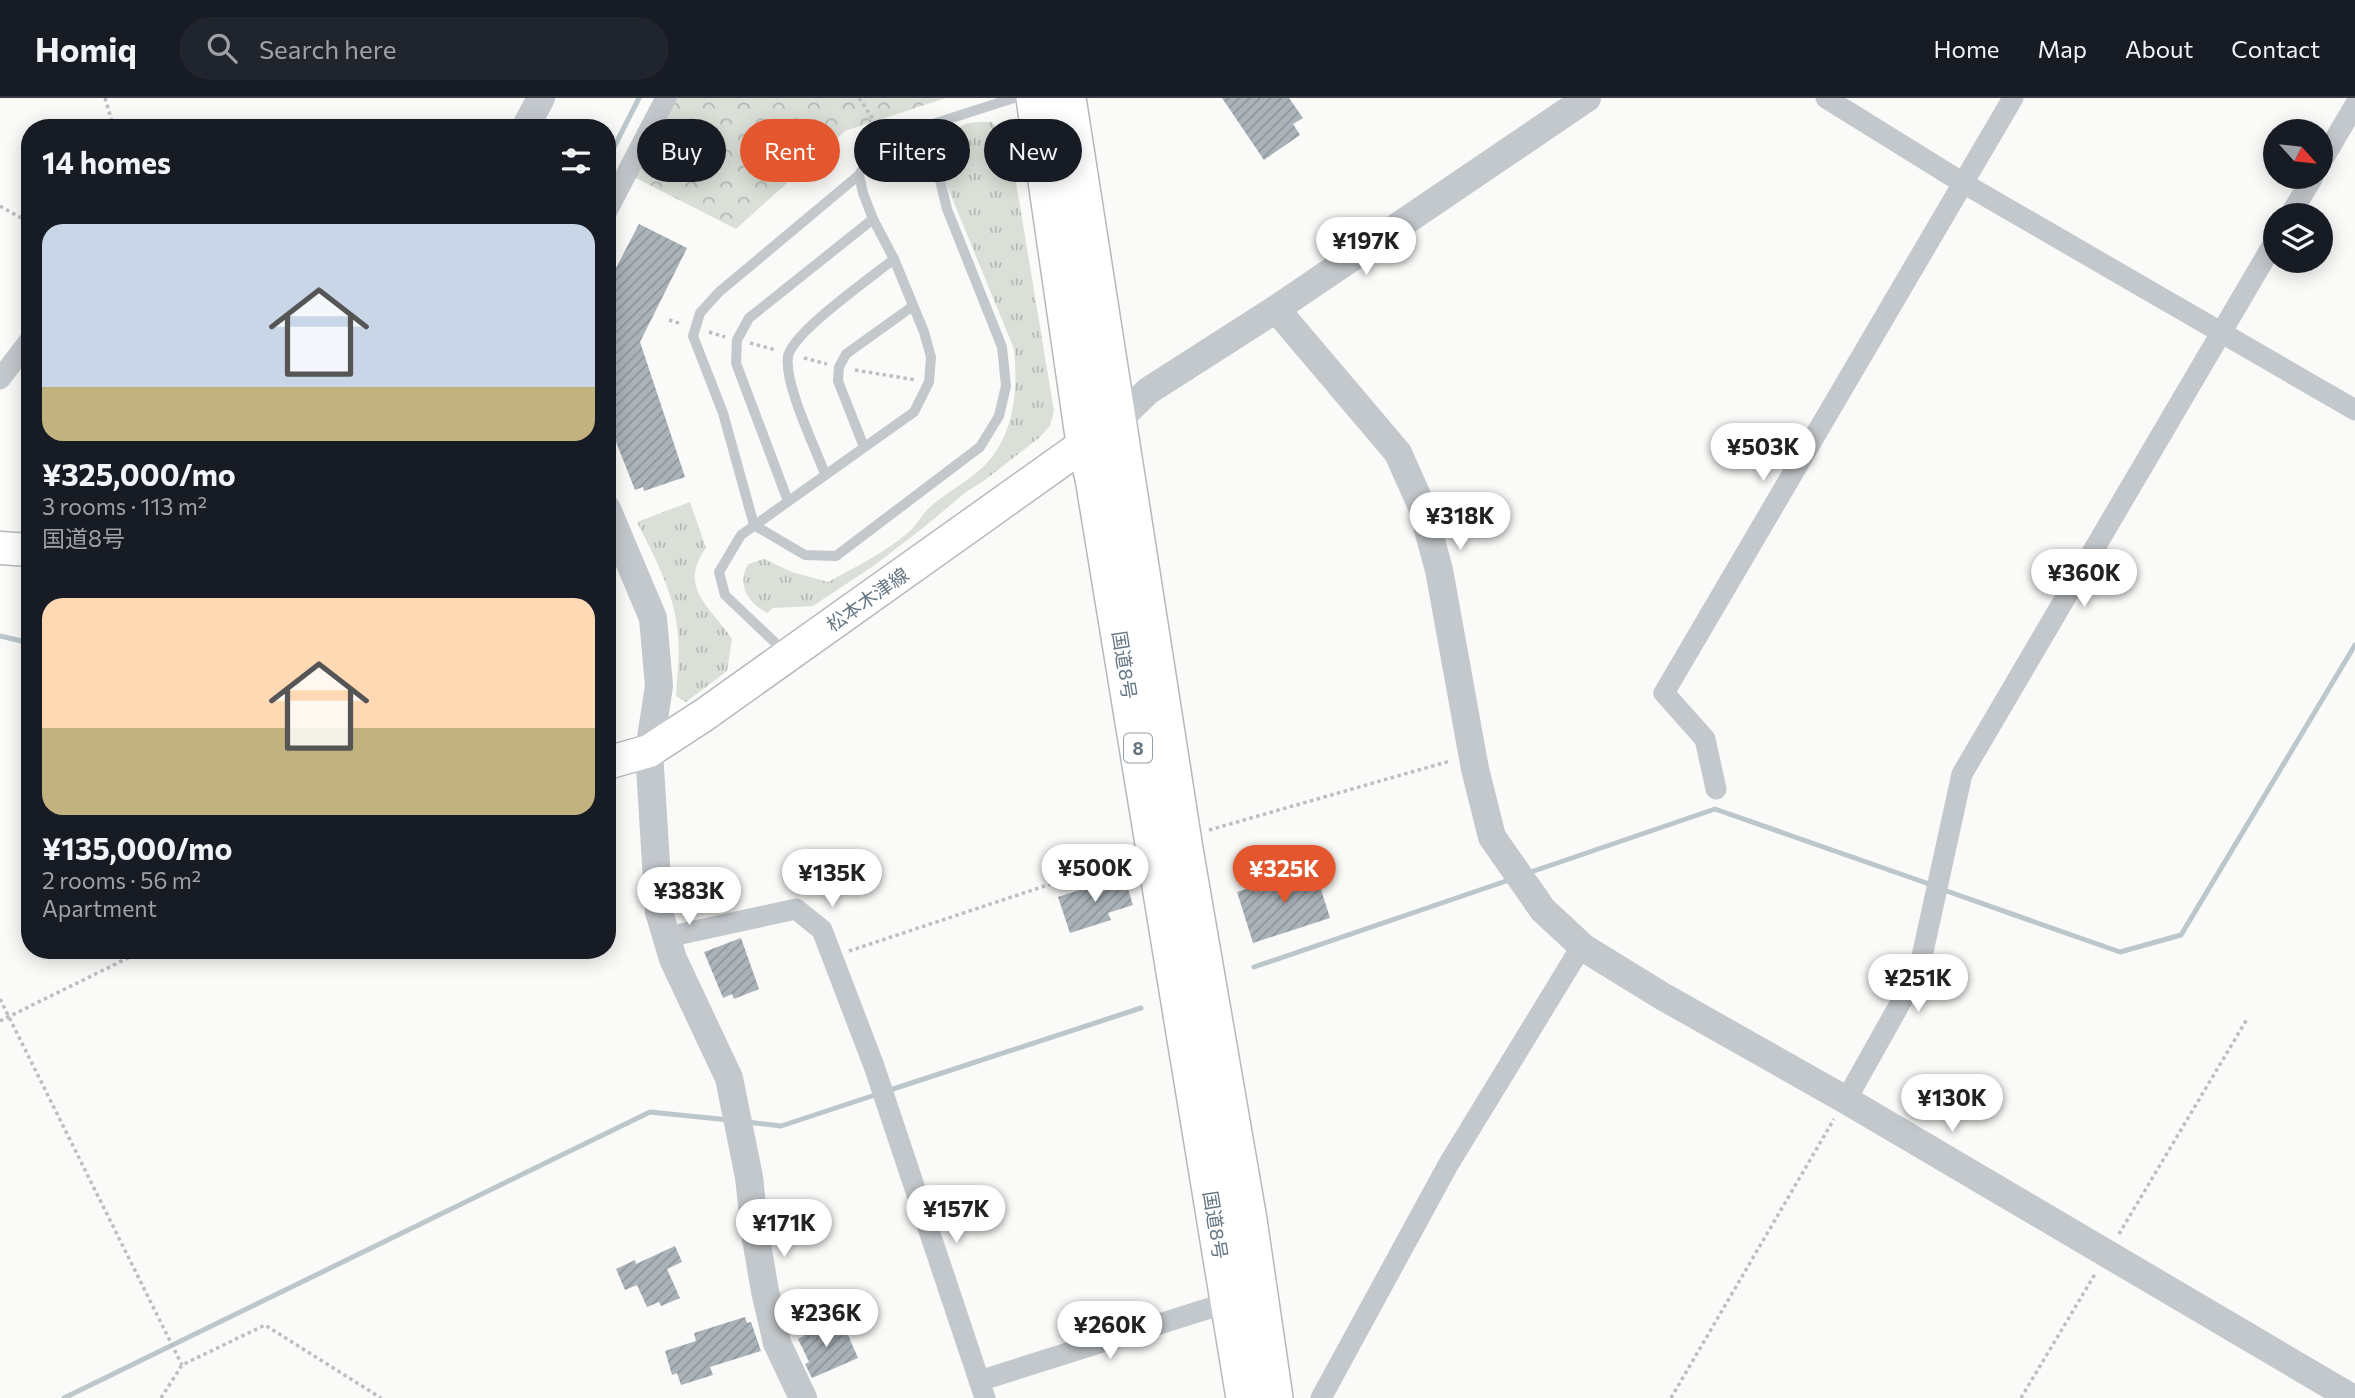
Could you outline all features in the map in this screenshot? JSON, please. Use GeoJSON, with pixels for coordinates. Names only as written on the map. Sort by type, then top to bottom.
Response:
{"type":"FeatureCollection","features":[{"type":"Feature","properties":{"kind":"highway","name":"国道8号"},"geometry":{"type":"LineString","coordinates":[[1035,98],[1085,443],[1094,478],[1245,1398]]}},
{"type":"Feature","properties":{"kind":"highway","name":"国道8号"},"geometry":{"type":"LineString","coordinates":[[1067,98],[1184,849],[1248,1220],[1275,1398]]}},
{"type":"Feature","properties":{"kind":"main road","name":"松本木津線"},"geometry":{"type":"LineString","coordinates":[[616,760],[649,751],[1118,420]]}},
{"type":"Feature","properties":{"kind":"main road"},"geometry":{"type":"LineString","coordinates":[[0,548],[21,549]]}},
{"type":"Feature","properties":{"kind":"street"},"geometry":{"type":"LineString","coordinates":[[530,119],[541,98]]}},
{"type":"Feature","properties":{"kind":"street"},"geometry":{"type":"LineString","coordinates":[[616,194],[666,98]]}},
{"type":"Feature","properties":{"kind":"street"},"geometry":{"type":"LineString","coordinates":[[1118,420],[1148,391],[1276,309],[1587,98]]}},
{"type":"Feature","properties":{"kind":"street"},"geometry":{"type":"LineString","coordinates":[[1826,98],[1963,183],[2355,410]]}},
{"type":"Feature","properties":{"kind":"street"},"geometry":{"type":"LineString","coordinates":[[1716,789],[1704,739],[1664,693],[2013,98]]}},
{"type":"Feature","properties":{"kind":"street"},"geometry":{"type":"LineString","coordinates":[[2333,141],[2355,105]]}},
{"type":"Feature","properties":{"kind":"street"},"geometry":{"type":"LineString","coordinates":[[1846,1100],[1919,970],[1962,774],[2263,261]]}},
{"type":"Feature","properties":{"kind":"street"},"geometry":{"type":"LineString","coordinates":[[1276,309],[1398,453],[1417,496],[1439,570],[1472,754],[1492,836],[1543,910],[1584,948],[1662,996],[1846,1100],[2352,1398]]}},
{"type":"Feature","properties":{"kind":"street"},"geometry":{"type":"LineString","coordinates":[[3,367],[21,349]]}},
{"type":"Feature","properties":{"kind":"street"},"geometry":{"type":"LineString","coordinates":[[616,530],[653,618],[659,686],[649,751],[659,912],[673,959],[729,1078],[749,1177],[765,1291],[777,1343],[803,1398]]}},
{"type":"Feature","properties":{"kind":"street"},"geometry":{"type":"LineString","coordinates":[[667,937],[796,909],[822,930],[879,1081],[982,1390],[1229,1302]]}},
{"type":"Feature","properties":{"kind":"street"},"geometry":{"type":"LineString","coordinates":[[1321,1398],[1448,1165],[1575,957],[1584,948]]}},
{"type":"Feature","properties":{"kind":"lane"},"geometry":{"type":"LineString","coordinates":[[949,119],[1014,98]]}},
{"type":"Feature","properties":{"kind":"lane"},"geometry":{"type":"LineString","coordinates":[[854,179],[719,292],[700,313],[693,336],[723,413],[754,525],[805,555],[836,556],[980,447],[999,416],[1006,386],[1002,347],[947,209],[940,182]]}},
{"type":"Feature","properties":{"kind":"lane"},"geometry":{"type":"LineString","coordinates":[[788,655],[725,594],[719,572],[741,535],[914,412],[929,382],[931,357],[894,260],[873,219],[861,182]]}},
{"type":"Feature","properties":{"kind":"lane"},"geometry":{"type":"LineString","coordinates":[[788,501],[736,363],[737,340],[750,318],[873,219]]}},
{"type":"Feature","properties":{"kind":"lane"},"geometry":{"type":"LineString","coordinates":[[825,474],[789,378],[788,354],[800,334],[894,260]]}},
{"type":"Feature","properties":{"kind":"lane"},"geometry":{"type":"LineString","coordinates":[[864,447],[838,381],[839,367],[846,354],[913,306]]}},
{"type":"Feature","properties":{"kind":"path"},"geometry":{"type":"LineString","coordinates":[[105,98],[111,119]]}},
{"type":"Feature","properties":{"kind":"path"},"geometry":{"type":"LineString","coordinates":[[859,98],[873,119]]}},
{"type":"Feature","properties":{"kind":"path"},"geometry":{"type":"LineString","coordinates":[[0,206],[21,218]]}},
{"type":"Feature","properties":{"kind":"path"},"geometry":{"type":"LineString","coordinates":[[1207,831],[1472,754]]}},
{"type":"Feature","properties":{"kind":"path"},"geometry":{"type":"LineString","coordinates":[[832,956],[1126,859]]}},
{"type":"Feature","properties":{"kind":"path"},"geometry":{"type":"LineString","coordinates":[[0,1021],[126,959]]}},
{"type":"Feature","properties":{"kind":"path"},"geometry":{"type":"LineString","coordinates":[[0,999],[182,1366]]}},
{"type":"Feature","properties":{"kind":"path"},"geometry":{"type":"LineString","coordinates":[[2021,1398],[2247,1020]]}},
{"type":"Feature","properties":{"kind":"path"},"geometry":{"type":"LineString","coordinates":[[1671,1398],[1846,1100]]}},
{"type":"Feature","properties":{"kind":"path"},"geometry":{"type":"LineString","coordinates":[[162,1398],[182,1366],[265,1325],[381,1398]]}},
{"type":"Feature","properties":{"kind":"green space"},"geometry":{"type":"Polygon","coordinates":[[[673,98],[946,98],[882,119],[854,119],[854,128],[840,135],[840,119],[740,119],[740,182],[788,182],[736,229],[644,182],[726,182],[726,119],[663,119],[673,98]]]}},
{"type":"Feature","properties":{"kind":"green space"},"geometry":{"type":"Polygon","coordinates":[[[984,122],[984,182],[1016,182],[1054,411],[1050,426],[1040,437],[872,567],[813,606],[773,608],[767,613],[754,604],[746,592],[744,579],[748,564],[764,559],[792,572],[828,582],[880,553],[909,532],[930,507],[985,465],[1003,440],[1014,396],[1014,349],[946,182],[970,182],[970,123],[984,122]]]}},
{"type":"Feature","properties":{"kind":"green space"},"geometry":{"type":"Polygon","coordinates":[[[690,502],[706,548],[698,562],[696,586],[707,607],[732,639],[727,671],[686,702],[676,696],[679,644],[673,606],[664,578],[637,522],[690,502]]]}},
{"type":"Feature","properties":{"kind":"building"},"geometry":{"type":"Polygon","coordinates":[[[1222,98],[1289,98],[1303,118],[1293,124],[1300,135],[1264,160],[1222,98]]]}},
{"type":"Feature","properties":{"kind":"building"},"geometry":{"type":"Polygon","coordinates":[[[639,224],[687,248],[640,342],[685,477],[644,491],[643,487],[635,490],[616,442],[616,268],[639,224]]]}},
{"type":"Feature","properties":{"kind":"building"},"geometry":{"type":"Polygon","coordinates":[[[1314,867],[1330,918],[1253,943],[1237,892],[1314,867]]]}},
{"type":"Feature","properties":{"kind":"building"},"geometry":{"type":"Polygon","coordinates":[[[1124,876],[1133,905],[1108,913],[1111,920],[1070,933],[1058,897],[1124,876]]]}},
{"type":"Feature","properties":{"kind":"building"},"geometry":{"type":"Polygon","coordinates":[[[741,938],[759,989],[734,999],[732,994],[723,998],[704,952],[741,938]]]}},
{"type":"Feature","properties":{"kind":"building"},"geometry":{"type":"Polygon","coordinates":[[[675,1246],[682,1262],[667,1269],[680,1298],[661,1306],[659,1302],[647,1307],[637,1285],[625,1290],[616,1269],[635,1260],[636,1264],[675,1246]]]}},
{"type":"Feature","properties":{"kind":"building"},"geometry":{"type":"Polygon","coordinates":[[[745,1317],[747,1323],[751,1322],[761,1351],[710,1367],[713,1375],[681,1385],[677,1373],[672,1375],[665,1351],[696,1341],[694,1333],[745,1317]]]}},
{"type":"Feature","properties":{"kind":"building"},"geometry":{"type":"Polygon","coordinates":[[[820,1321],[827,1334],[844,1326],[858,1358],[812,1378],[805,1364],[809,1362],[798,1339],[804,1336],[801,1330],[820,1321]]]}},
{"type":"Feature","properties":{"kind":"waterway"},"geometry":{"type":"LineString","coordinates":[[616,143],[639,98]]}},
{"type":"Feature","properties":{"kind":"waterway"},"geometry":{"type":"LineString","coordinates":[[0,636],[21,641]]}},
{"type":"Feature","properties":{"kind":"waterway"},"geometry":{"type":"LineString","coordinates":[[1941,889],[2120,952],[2181,935],[2355,645]]}},
{"type":"Feature","properties":{"kind":"waterway"},"geometry":{"type":"LineString","coordinates":[[1528,873],[1715,809],[1932,885]]}},
{"type":"Feature","properties":{"kind":"waterway"},"geometry":{"type":"LineString","coordinates":[[1254,967],[1512,879]]}},
{"type":"Feature","properties":{"kind":"waterway"},"geometry":{"type":"LineString","coordinates":[[887,1091],[1141,1008]]}},
{"type":"Feature","properties":{"kind":"waterway"},"geometry":{"type":"LineString","coordinates":[[746,1122],[781,1126],[878,1094]]}},
{"type":"Feature","properties":{"kind":"waterway"},"geometry":{"type":"LineString","coordinates":[[64,1398],[650,1112],[729,1120]]}}]}
